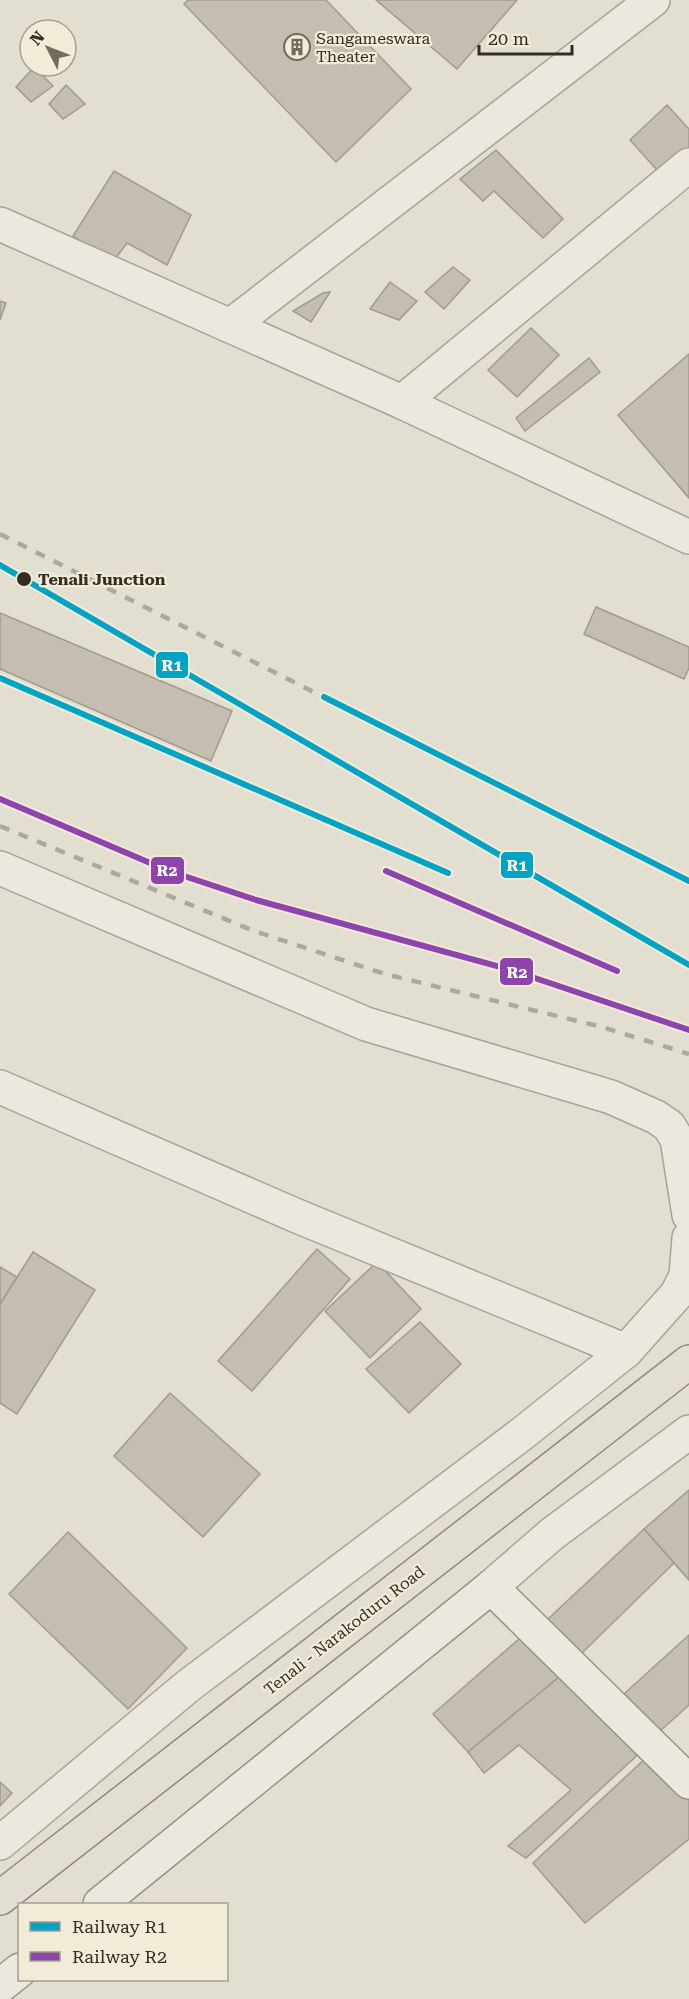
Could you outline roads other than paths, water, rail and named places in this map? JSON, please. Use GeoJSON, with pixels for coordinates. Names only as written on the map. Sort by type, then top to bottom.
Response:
{"type":"FeatureCollection","features":[{"type":"Feature","properties":{"kind":"main road","name":"Tenali - Narakoduru Road"},"geometry":{"type":"LineString","coordinates":[[0,1898],[689,1362]]}},
{"type":"Feature","properties":{"kind":"street"},"geometry":{"type":"LineString","coordinates":[[230,326],[653,0]]}},
{"type":"Feature","properties":{"kind":"street"},"geometry":{"type":"LineString","coordinates":[[402,402],[689,165]]}},
{"type":"Feature","properties":{"kind":"street"},"geometry":{"type":"LineString","coordinates":[[0,224],[402,402],[689,537]]}},
{"type":"Feature","properties":{"kind":"street"},"geometry":{"type":"LineString","coordinates":[[0,868],[366,1024],[611,1097],[656,1117],[669,1126],[677,1139],[689,1215]]}},
{"type":"Feature","properties":{"kind":"street"},"geometry":{"type":"LineString","coordinates":[[0,1087],[297,1216],[626,1351]]}},
{"type":"Feature","properties":{"kind":"street"},"geometry":{"type":"LineString","coordinates":[[0,1843],[188,1686],[626,1351],[677,1294],[686,1276],[689,1238]]}},
{"type":"Feature","properties":{"kind":"street"},"geometry":{"type":"LineString","coordinates":[[102,1903],[491,1587],[552,1534],[689,1432]]}},
{"type":"Feature","properties":{"kind":"street"},"geometry":{"type":"LineString","coordinates":[[491,1587],[689,1782]]}},
{"type":"Feature","properties":{"kind":"street"},"geometry":{"type":"LineString","coordinates":[[0,1986],[18,1972]]}},
{"type":"Feature","properties":{"kind":"railway"},"geometry":{"type":"LineString","coordinates":[[0,534],[689,881]]}},
{"type":"Feature","properties":{"kind":"railway"},"geometry":{"type":"LineString","coordinates":[[0,565],[689,965]]}},
{"type":"Feature","properties":{"kind":"railway"},"geometry":{"type":"LineString","coordinates":[[0,799],[169,871],[256,900],[511,970],[689,1030]]}},
{"type":"Feature","properties":{"kind":"railway"},"geometry":{"type":"LineString","coordinates":[[0,826],[254,931],[385,974],[602,1027],[689,1054]]}},
{"type":"Feature","properties":{"kind":"rail line","name":"R1"},"geometry":{"type":"LineString","coordinates":[[0,565],[689,965]]}},
{"type":"Feature","properties":{"kind":"rail line","name":"R1"},"geometry":{"type":"LineString","coordinates":[[0,678],[448,873]]}},
{"type":"Feature","properties":{"kind":"rail line","name":"R1"},"geometry":{"type":"LineString","coordinates":[[324,697],[689,881]]}},
{"type":"Feature","properties":{"kind":"rail line","name":"R2"},"geometry":{"type":"LineString","coordinates":[[0,799],[169,871],[256,900],[511,970],[689,1030]]}},
{"type":"Feature","properties":{"kind":"rail line","name":"R2"},"geometry":{"type":"LineString","coordinates":[[386,871],[617,971]]}},
{"type":"Feature","properties":{"kind":"place","name":"Sangameswara Theater"},"geometry":{"type":"Point","coordinates":[297,47]}},
{"type":"Feature","properties":{"kind":"place","name":"Tenali Junction"},"geometry":{"type":"Point","coordinates":[24,579]}}]}
